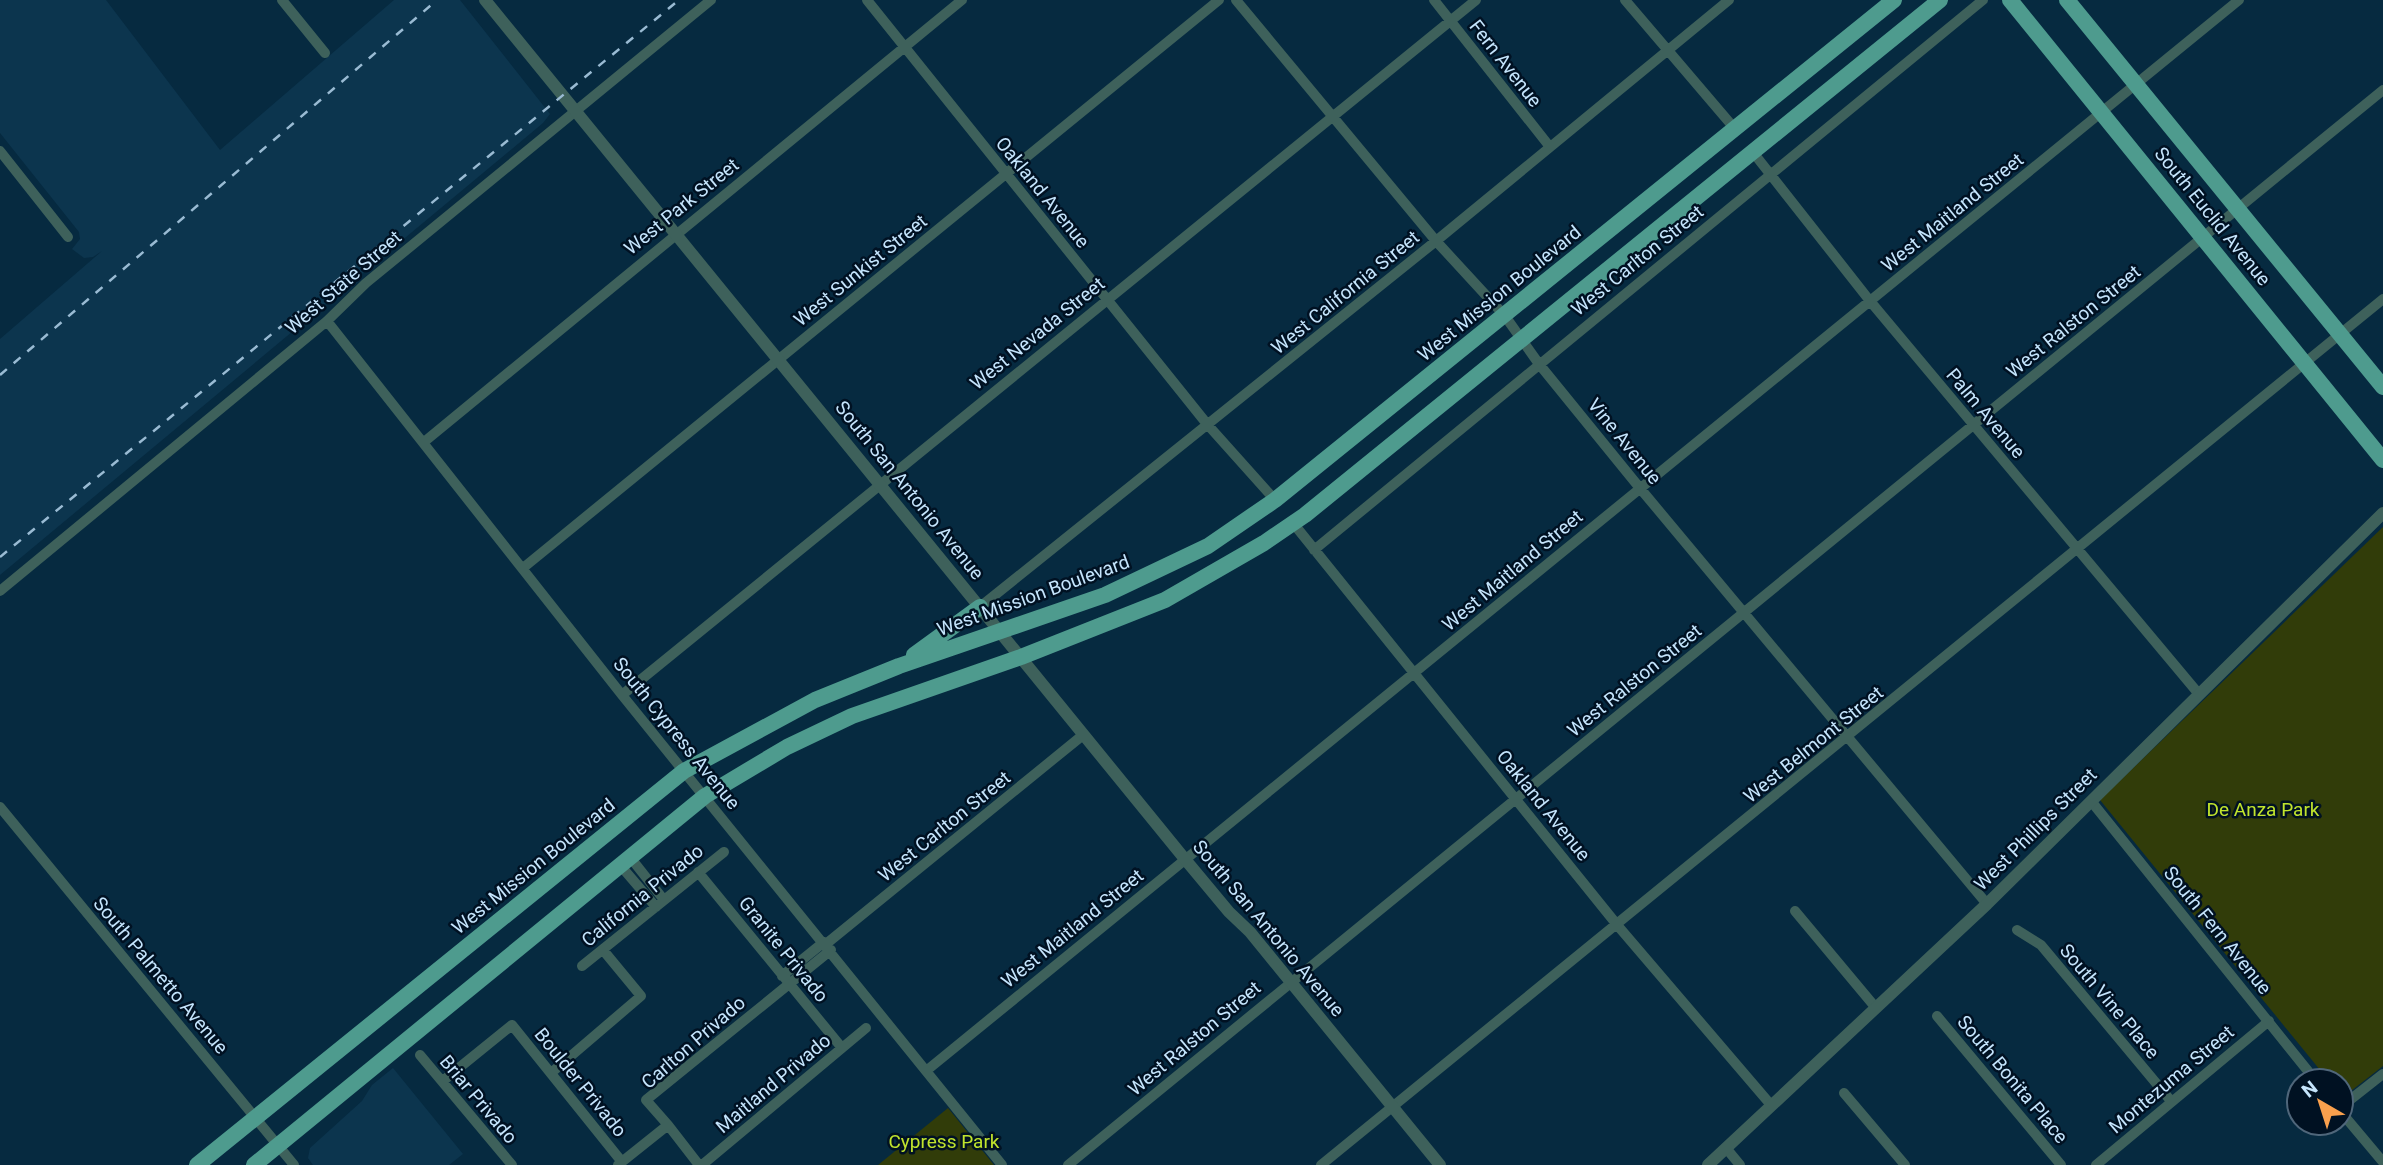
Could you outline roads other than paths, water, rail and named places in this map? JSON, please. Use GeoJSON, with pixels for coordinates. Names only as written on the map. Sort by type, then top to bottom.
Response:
{"type":"FeatureCollection","features":[{"type":"Feature","properties":{"kind":"main road","name":"West Mission Boulevard"},"geometry":{"type":"LineString","coordinates":[[197,1165],[684,771],[815,701],[899,666],[1105,595],[1208,546],[1275,500],[1895,0]]}},
{"type":"Feature","properties":{"kind":"main road"},"geometry":{"type":"LineString","coordinates":[[254,1165],[705,796],[787,747],[852,716],[1021,657],[1165,600],[1293,523],[1522,341],[1940,0]]}},
{"type":"Feature","properties":{"kind":"main road","name":"South Euclid Avenue"},"geometry":{"type":"LineString","coordinates":[[2010,0],[2383,460]]}},
{"type":"Feature","properties":{"kind":"main road","name":"South Euclid Avenue"},"geometry":{"type":"LineString","coordinates":[[2067,0],[2383,387]]}},
{"type":"Feature","properties":{"kind":"main road"},"geometry":{"type":"LineString","coordinates":[[899,666],[980,607]]}},
{"type":"Feature","properties":{"kind":"street"},"geometry":{"type":"LineString","coordinates":[[282,0],[326,53]]}},
{"type":"Feature","properties":{"kind":"street","name":"South San Antonio Avenue"},"geometry":{"type":"LineString","coordinates":[[485,0],[779,358],[1083,735],[1290,981],[1440,1165]]}},
{"type":"Feature","properties":{"kind":"street","name":"West State Street"},"geometry":{"type":"LineString","coordinates":[[0,591],[327,321],[366,282],[711,0]]}},
{"type":"Feature","properties":{"kind":"street","name":"Oakland Avenue"},"geometry":{"type":"LineString","coordinates":[[867,0],[1207,425],[1275,500]]}},
{"type":"Feature","properties":{"kind":"street","name":"West Park Street"},"geometry":{"type":"LineString","coordinates":[[424,442],[962,0]]}},
{"type":"Feature","properties":{"kind":"street","name":"West Sunkist Street"},"geometry":{"type":"LineString","coordinates":[[523,568],[1219,0]]}},
{"type":"Feature","properties":{"kind":"street","name":"Vine Avenue"},"geometry":{"type":"LineString","coordinates":[[1236,0],[1436,241],[1505,316],[1539,364],[1639,487],[1846,739],[1987,904]]}},
{"type":"Feature","properties":{"kind":"street","name":"Fern Avenue"},"geometry":{"type":"LineString","coordinates":[[1434,0],[1550,147]]}},
{"type":"Feature","properties":{"kind":"street","name":"West Nevada Street"},"geometry":{"type":"LineString","coordinates":[[622,695],[1476,0]]}},
{"type":"Feature","properties":{"kind":"street"},"geometry":{"type":"LineString","coordinates":[[1625,0],[1735,129]]}},
{"type":"Feature","properties":{"kind":"street","name":"West California Street"},"geometry":{"type":"LineString","coordinates":[[980,607],[1436,241],[1729,0]]}},
{"type":"Feature","properties":{"kind":"street","name":"West Carlton Street"},"geometry":{"type":"LineString","coordinates":[[1314,550],[1983,0]]}},
{"type":"Feature","properties":{"kind":"street","name":"West Maitland Street"},"geometry":{"type":"LineString","coordinates":[[926,1071],[2239,0]]}},
{"type":"Feature","properties":{"kind":"street","name":"West Ralston Street"},"geometry":{"type":"LineString","coordinates":[[1068,1165],[2383,90]]}},
{"type":"Feature","properties":{"kind":"street","name":"Palm Avenue"},"geometry":{"type":"LineString","coordinates":[[1752,151],[1870,301],[2198,693]]}},
{"type":"Feature","properties":{"kind":"street"},"geometry":{"type":"LineString","coordinates":[[0,152],[68,237]]}},
{"type":"Feature","properties":{"kind":"street","name":"West Belmont Street"},"geometry":{"type":"LineString","coordinates":[[1321,1165],[1618,926],[2383,299]]}},
{"type":"Feature","properties":{"kind":"street","name":"South Cypress Avenue"},"geometry":{"type":"LineString","coordinates":[[327,321],[622,695],[827,945],[1002,1165]]}},
{"type":"Feature","properties":{"kind":"street","name":"West Phillips Street"},"geometry":{"type":"LineString","coordinates":[[1708,1165],[1987,904],[2383,513]]}},
{"type":"Feature","properties":{"kind":"street","name":"Oakland Avenue"},"geometry":{"type":"LineString","coordinates":[[1293,523],[1618,926],[1771,1105]]}},
{"type":"Feature","properties":{"kind":"street","name":"West Carlton Street"},"geometry":{"type":"LineString","coordinates":[[827,945],[1083,735]]}},
{"type":"Feature","properties":{"kind":"street","name":"South Fern Avenue"},"geometry":{"type":"LineString","coordinates":[[2091,801],[2305,1067]]}},
{"type":"Feature","properties":{"kind":"street","name":"South Palmetto Avenue"},"geometry":{"type":"LineString","coordinates":[[0,807],[294,1165]]}},
{"type":"Feature","properties":{"kind":"street","name":"California Privado"},"geometry":{"type":"LineString","coordinates":[[582,966],[724,852]]}},
{"type":"Feature","properties":{"kind":"street"},"geometry":{"type":"LineString","coordinates":[[625,861],[660,903]]}},
{"type":"Feature","properties":{"kind":"street","name":"Granite Privado"},"geometry":{"type":"LineString","coordinates":[[698,872],[842,1048]]}},
{"type":"Feature","properties":{"kind":"street"},"geometry":{"type":"LineString","coordinates":[[1795,911],[1875,1008]]}},
{"type":"Feature","properties":{"kind":"street","name":"South Vine Place"},"geometry":{"type":"LineString","coordinates":[[2017,929],[2041,945],[2171,1101]]}},
{"type":"Feature","properties":{"kind":"street","name":"Carlton Privado"},"geometry":{"type":"LineString","coordinates":[[667,1125],[646,1100],[827,945]]}},
{"type":"Feature","properties":{"kind":"street"},"geometry":{"type":"LineString","coordinates":[[551,1073],[641,996],[603,950]]}},
{"type":"Feature","properties":{"kind":"street","name":"South Bonita Place"},"geometry":{"type":"LineString","coordinates":[[1937,1016],[2061,1165]]}},
{"type":"Feature","properties":{"kind":"street","name":"Montezuma Street"},"geometry":{"type":"LineString","coordinates":[[2096,1165],[2269,1021]]}},
{"type":"Feature","properties":{"kind":"street","name":"Boulder Privado"},"geometry":{"type":"LineString","coordinates":[[444,1080],[512,1024],[620,1163]]}},
{"type":"Feature","properties":{"kind":"street","name":"Maitland Privado"},"geometry":{"type":"LineString","coordinates":[[700,1165],[866,1028]]}},
{"type":"Feature","properties":{"kind":"street","name":"Briar Privado"},"geometry":{"type":"LineString","coordinates":[[420,1055],[444,1080],[512,1165]]}},
{"type":"Feature","properties":{"kind":"street"},"geometry":{"type":"LineString","coordinates":[[2355,1098],[2383,1074]]}},
{"type":"Feature","properties":{"kind":"street"},"geometry":{"type":"LineString","coordinates":[[1844,1093],[1905,1165]]}},
{"type":"Feature","properties":{"kind":"street"},"geometry":{"type":"LineString","coordinates":[[620,1163],[667,1125],[700,1165]]}},
{"type":"Feature","properties":{"kind":"street"},"geometry":{"type":"LineString","coordinates":[[2355,1127],[2383,1162]]}},
{"type":"Feature","properties":{"kind":"street"},"geometry":{"type":"LineString","coordinates":[[1726,1148],[1740,1165]]}},
{"type":"Feature","properties":{"kind":"railway"},"geometry":{"type":"LineString","coordinates":[[0,375],[437,0]]}},
{"type":"Feature","properties":{"kind":"railway"},"geometry":{"type":"LineString","coordinates":[[0,557],[679,0]]}},
{"type":"Feature","properties":{"kind":"park label","name":"De Anza Park"},"geometry":{"type":"Point","coordinates":[2263,809]}},
{"type":"Feature","properties":{"kind":"park label","name":"Cypress Park"},"geometry":{"type":"Point","coordinates":[944,1141]}}]}
